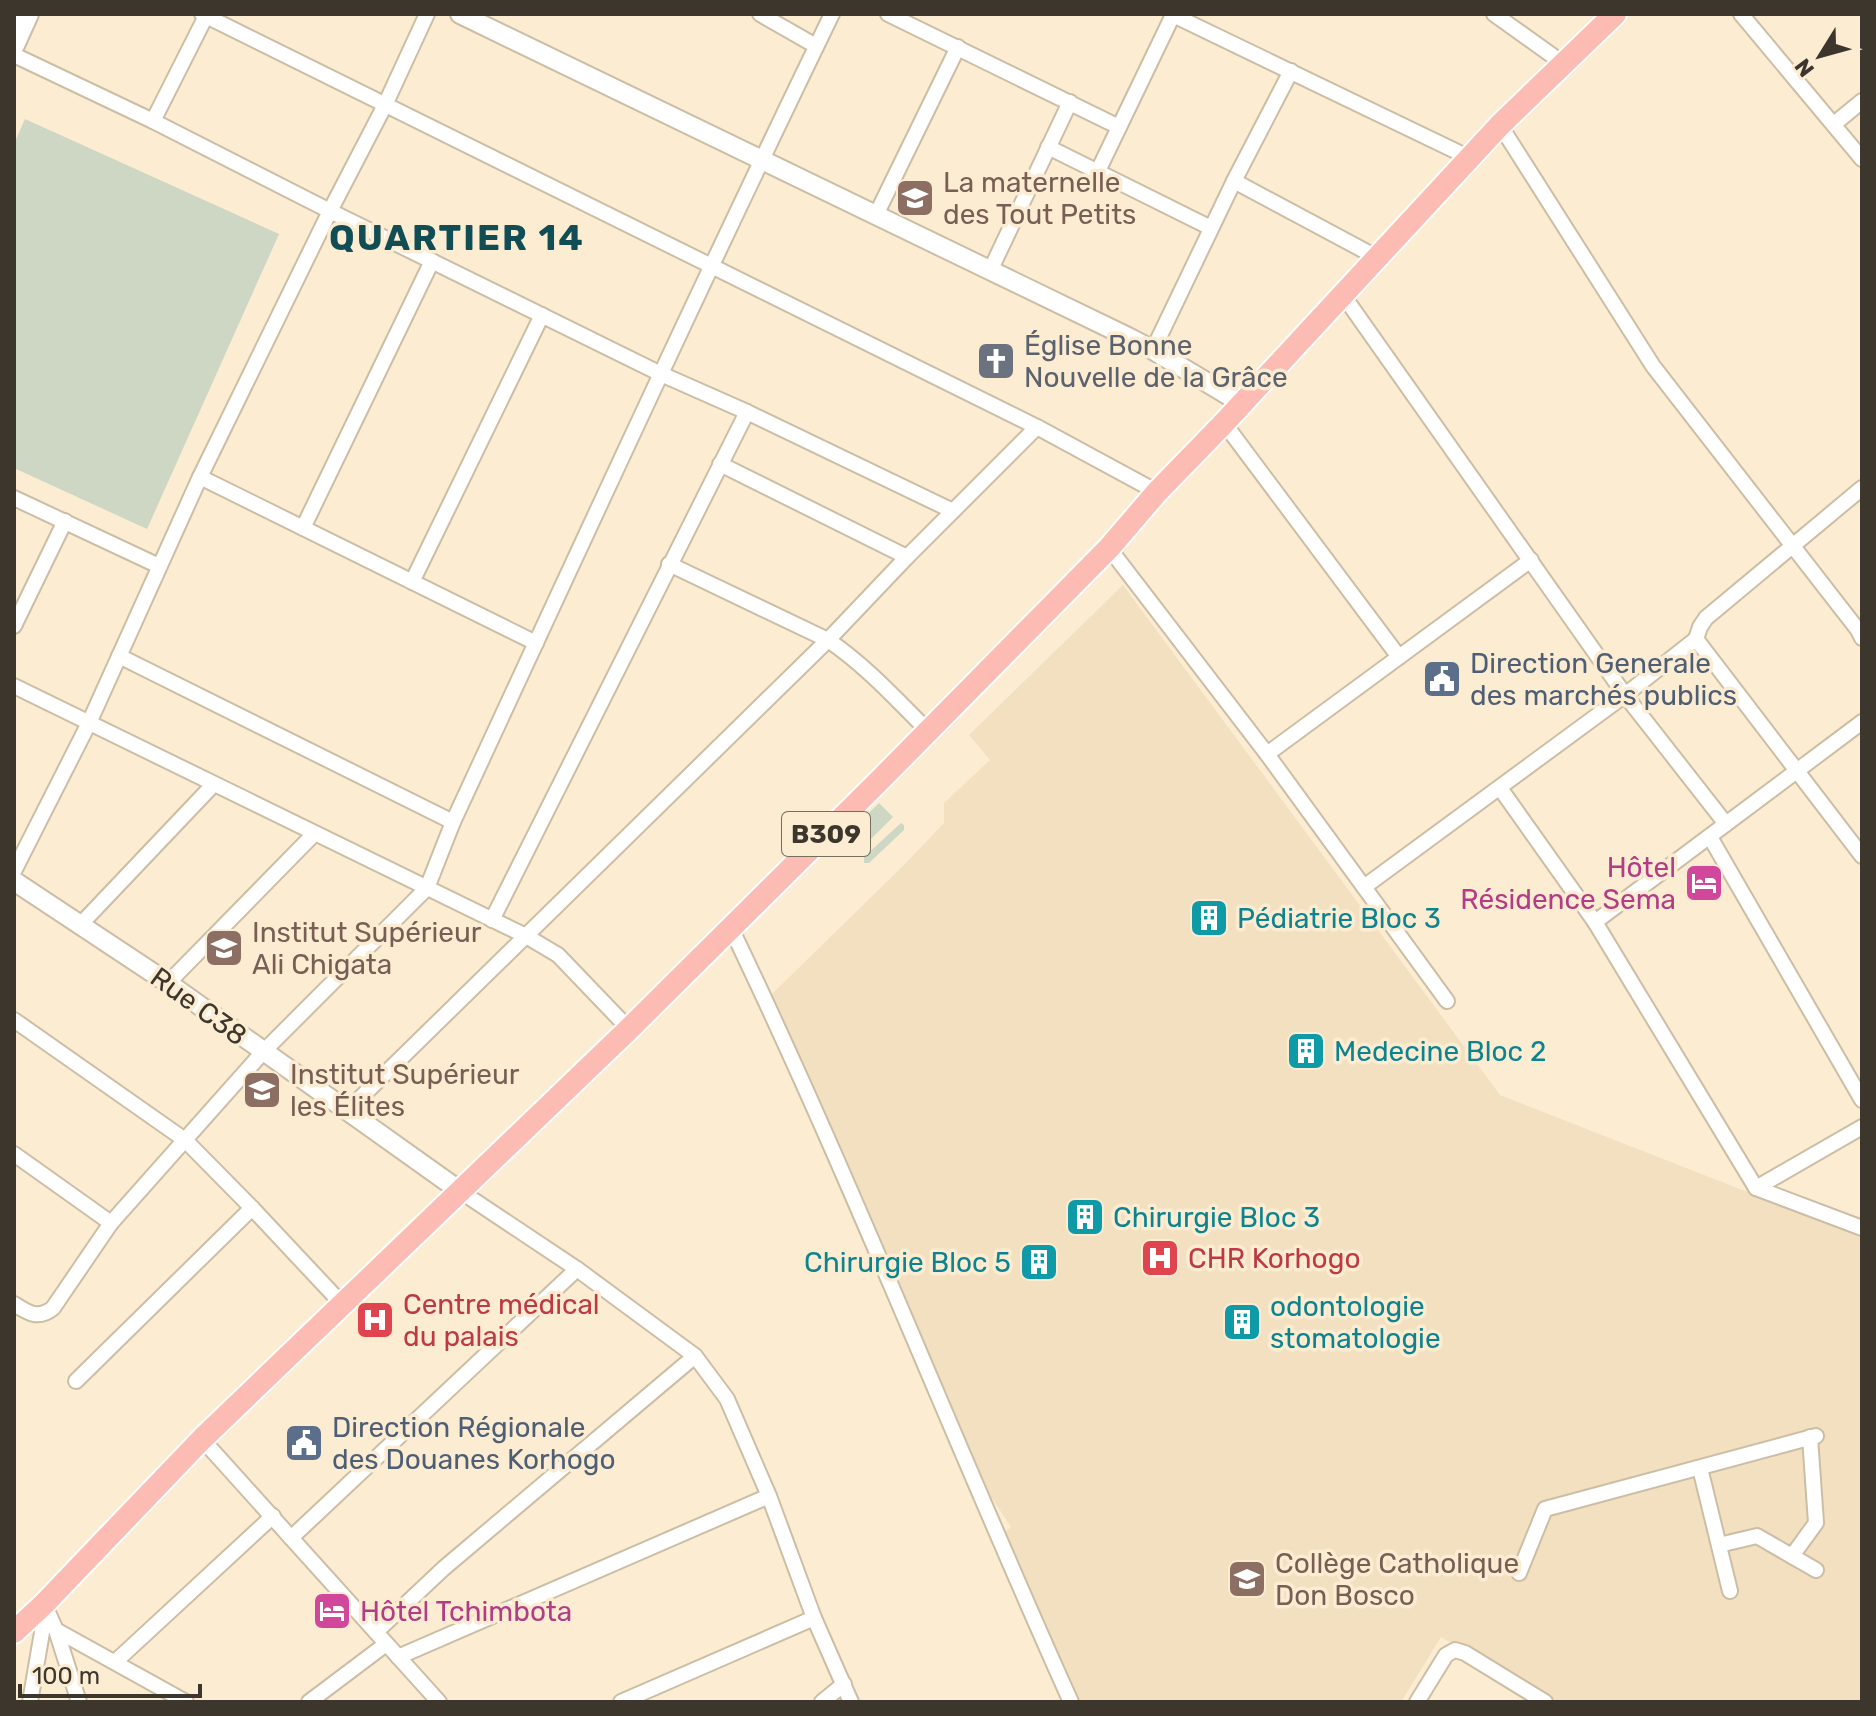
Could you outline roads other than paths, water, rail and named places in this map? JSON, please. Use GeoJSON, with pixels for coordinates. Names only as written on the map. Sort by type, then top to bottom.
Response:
{"type":"FeatureCollection","features":[{"type":"Feature","properties":{"kind":"main road"},"geometry":{"type":"LineString","coordinates":[[14,45],[28,14]]}},
{"type":"Feature","properties":{"kind":"main road","name":"B309"},"geometry":{"type":"LineString","coordinates":[[14,1632],[45,1606],[202,1439],[629,1029],[928,731],[1109,548],[1157,492],[1500,125],[1615,14]]}},
{"type":"Feature","properties":{"kind":"street"},"geometry":{"type":"LineString","coordinates":[[14,871],[89,723],[200,477],[427,14]]}},
{"type":"Feature","properties":{"kind":"street"},"geometry":{"type":"LineString","coordinates":[[460,14],[1153,350],[1241,403]]}},
{"type":"Feature","properties":{"kind":"street"},"geometry":{"type":"LineString","coordinates":[[14,1304],[38,1316],[53,1308],[111,1223],[263,1052],[427,888],[453,822],[761,159],[832,14]]}},
{"type":"Feature","properties":{"kind":"street"},"geometry":{"type":"LineString","coordinates":[[888,14],[1119,127]]}},
{"type":"Feature","properties":{"kind":"street"},"geometry":{"type":"LineString","coordinates":[[1494,14],[1564,64]]}},
{"type":"Feature","properties":{"kind":"street"},"geometry":{"type":"LineString","coordinates":[[1741,14],[1862,159]]}},
{"type":"Feature","properties":{"kind":"street"},"geometry":{"type":"LineString","coordinates":[[153,121],[204,15],[1037,427],[1157,492]]}},
{"type":"Feature","properties":{"kind":"street"},"geometry":{"type":"LineString","coordinates":[[1098,171],[1172,15],[1470,158]]}},
{"type":"Feature","properties":{"kind":"street"},"geometry":{"type":"LineString","coordinates":[[770,16],[816,46]]}},
{"type":"Feature","properties":{"kind":"street"},"geometry":{"type":"LineString","coordinates":[[876,215],[958,47]]}},
{"type":"Feature","properties":{"kind":"street"},"geometry":{"type":"LineString","coordinates":[[14,55],[661,374],[953,511]]}},
{"type":"Feature","properties":{"kind":"street"},"geometry":{"type":"LineString","coordinates":[[1153,350],[1291,71]]}},
{"type":"Feature","properties":{"kind":"street"},"geometry":{"type":"LineString","coordinates":[[1834,124],[1862,101]]}},
{"type":"Feature","properties":{"kind":"street"},"geometry":{"type":"LineString","coordinates":[[990,271],[1070,102]]}},
{"type":"Feature","properties":{"kind":"street"},"geometry":{"type":"LineString","coordinates":[[1500,125],[1653,366],[1862,638]]}},
{"type":"Feature","properties":{"kind":"street"},"geometry":{"type":"LineString","coordinates":[[1048,147],[1211,228]]}},
{"type":"Feature","properties":{"kind":"street"},"geometry":{"type":"LineString","coordinates":[[1234,181],[1376,257]]}},
{"type":"Feature","properties":{"kind":"street"},"geometry":{"type":"LineString","coordinates":[[303,528],[432,261]]}},
{"type":"Feature","properties":{"kind":"street"},"geometry":{"type":"LineString","coordinates":[[1343,295],[1625,695],[1726,824]]}},
{"type":"Feature","properties":{"kind":"street"},"geometry":{"type":"LineString","coordinates":[[412,582],[542,315]]}},
{"type":"Feature","properties":{"kind":"street"},"geometry":{"type":"LineString","coordinates":[[492,920],[747,412]]}},
{"type":"Feature","properties":{"kind":"street"},"geometry":{"type":"LineString","coordinates":[[1224,423],[1399,657]]}},
{"type":"Feature","properties":{"kind":"street"},"geometry":{"type":"LineString","coordinates":[[347,1111],[828,640],[1037,427]]}},
{"type":"Feature","properties":{"kind":"street"},"geometry":{"type":"LineString","coordinates":[[720,464],[907,557]]}},
{"type":"Feature","properties":{"kind":"street"},"geometry":{"type":"LineString","coordinates":[[200,477],[536,643]]}},
{"type":"Feature","properties":{"kind":"street"},"geometry":{"type":"LineString","coordinates":[[1364,887],[1696,639],[1706,618],[1859,495]]}},
{"type":"Feature","properties":{"kind":"street"},"geometry":{"type":"LineString","coordinates":[[14,498],[159,566]]}},
{"type":"Feature","properties":{"kind":"street"},"geometry":{"type":"LineString","coordinates":[[14,626],[65,521]]}},
{"type":"Feature","properties":{"kind":"street"},"geometry":{"type":"LineString","coordinates":[[1109,548],[1267,754],[1447,1001]]}},
{"type":"Feature","properties":{"kind":"street"},"geometry":{"type":"LineString","coordinates":[[1267,754],[1531,560]]}},
{"type":"Feature","properties":{"kind":"street"},"geometry":{"type":"LineString","coordinates":[[669,564],[828,640],[870,673],[928,731]]}},
{"type":"Feature","properties":{"kind":"street"},"geometry":{"type":"LineString","coordinates":[[1696,639],[1862,856]]}},
{"type":"Feature","properties":{"kind":"street"},"geometry":{"type":"LineString","coordinates":[[119,656],[453,822]]}},
{"type":"Feature","properties":{"kind":"street"},"geometry":{"type":"LineString","coordinates":[[14,686],[526,936],[558,955],[629,1029]]}},
{"type":"Feature","properties":{"kind":"street"},"geometry":{"type":"LineString","coordinates":[[1595,922],[1862,722]]}},
{"type":"Feature","properties":{"kind":"street"},"geometry":{"type":"LineString","coordinates":[[81,924],[213,785]]}},
{"type":"Feature","properties":{"kind":"street"},"geometry":{"type":"LineString","coordinates":[[1500,788],[1595,922],[1756,1188],[1862,1228]]}},
{"type":"Feature","properties":{"kind":"street"},"geometry":{"type":"LineString","coordinates":[[168,983],[314,834]]}},
{"type":"Feature","properties":{"kind":"street"},"geometry":{"type":"LineString","coordinates":[[1710,837],[1862,1100]]}},
{"type":"Feature","properties":{"kind":"street","name":"Rue C38"},"geometry":{"type":"LineString","coordinates":[[14,881],[168,983],[460,1191]]}},
{"type":"Feature","properties":{"kind":"street"},"geometry":{"type":"LineString","coordinates":[[731,928],[841,1168],[1071,1702]]}},
{"type":"Feature","properties":{"kind":"street"},"geometry":{"type":"LineString","coordinates":[[14,1020],[185,1140],[343,1305]]}},
{"type":"Feature","properties":{"kind":"street"},"geometry":{"type":"LineString","coordinates":[[1756,1188],[1862,1127]]}},
{"type":"Feature","properties":{"kind":"street"},"geometry":{"type":"LineString","coordinates":[[14,1154],[111,1223]]}},
{"type":"Feature","properties":{"kind":"street"},"geometry":{"type":"LineString","coordinates":[[460,1191],[577,1269],[695,1356],[727,1399],[769,1496],[814,1618],[851,1702]]}},
{"type":"Feature","properties":{"kind":"street"},"geometry":{"type":"LineString","coordinates":[[76,1381],[252,1208]]}},
{"type":"Feature","properties":{"kind":"street"},"geometry":{"type":"LineString","coordinates":[[291,1538],[577,1269]]}},
{"type":"Feature","properties":{"kind":"street"},"geometry":{"type":"LineString","coordinates":[[309,1702],[381,1638],[455,1559],[695,1356]]}},
{"type":"Feature","properties":{"kind":"street"},"geometry":{"type":"LineString","coordinates":[[1519,1573],[1545,1509],[1813,1437],[1816,1523],[1792,1556]]}},
{"type":"Feature","properties":{"kind":"street"},"geometry":{"type":"LineString","coordinates":[[202,1439],[439,1702]]}},
{"type":"Feature","properties":{"kind":"street"},"geometry":{"type":"LineString","coordinates":[[1700,1468],[1730,1591]]}},
{"type":"Feature","properties":{"kind":"street"},"geometry":{"type":"LineString","coordinates":[[398,1657],[769,1496]]}},
{"type":"Feature","properties":{"kind":"street"},"geometry":{"type":"LineString","coordinates":[[115,1662],[273,1516]]}},
{"type":"Feature","properties":{"kind":"street"},"geometry":{"type":"LineString","coordinates":[[1719,1545],[1757,1536],[1816,1570]]}},
{"type":"Feature","properties":{"kind":"street"},"geometry":{"type":"LineString","coordinates":[[45,1606],[79,1702]]}},
{"type":"Feature","properties":{"kind":"street"},"geometry":{"type":"LineString","coordinates":[[30,1702],[45,1606]]}},
{"type":"Feature","properties":{"kind":"street"},"geometry":{"type":"LineString","coordinates":[[621,1702],[814,1618]]}},
{"type":"Feature","properties":{"kind":"street"},"geometry":{"type":"LineString","coordinates":[[56,1630],[186,1702]]}},
{"type":"Feature","properties":{"kind":"street"},"geometry":{"type":"LineString","coordinates":[[1417,1702],[1446,1655],[1460,1650],[1545,1702]]}},
{"type":"Feature","properties":{"kind":"street"},"geometry":{"type":"LineString","coordinates":[[822,1702],[844,1684]]}},
{"type":"Feature","properties":{"kind":"place","name":"La maternelle des Tout Petits"},"geometry":{"type":"Point","coordinates":[915,198]}},
{"type":"Feature","properties":{"kind":"place","name":"Église Bonne Nouvelle de la Grâce"},"geometry":{"type":"Point","coordinates":[996,361]}},
{"type":"Feature","properties":{"kind":"place","name":"Direction Generale des marchés publics"},"geometry":{"type":"Point","coordinates":[1442,679]}},
{"type":"Feature","properties":{"kind":"place","name":"Hôtel Résidence Sema"},"geometry":{"type":"Point","coordinates":[1704,883]}},
{"type":"Feature","properties":{"kind":"place","name":"Pédiatrie Bloc 3"},"geometry":{"type":"Point","coordinates":[1209,918]}},
{"type":"Feature","properties":{"kind":"place","name":"Institut Supérieur Ali Chigata"},"geometry":{"type":"Point","coordinates":[224,948]}},
{"type":"Feature","properties":{"kind":"place","name":"Medecine Bloc 2"},"geometry":{"type":"Point","coordinates":[1306,1051]}},
{"type":"Feature","properties":{"kind":"place","name":"Institut Supérieur les Élites"},"geometry":{"type":"Point","coordinates":[262,1090]}},
{"type":"Feature","properties":{"kind":"place","name":"Chirurgie Bloc 3"},"geometry":{"type":"Point","coordinates":[1085,1217]}},
{"type":"Feature","properties":{"kind":"place","name":"CHR Korhogo"},"geometry":{"type":"Point","coordinates":[1160,1258]}},
{"type":"Feature","properties":{"kind":"place","name":"Chirurgie Bloc 5"},"geometry":{"type":"Point","coordinates":[1039,1262]}},
{"type":"Feature","properties":{"kind":"place","name":"Centre médical du palais"},"geometry":{"type":"Point","coordinates":[375,1320]}},
{"type":"Feature","properties":{"kind":"place","name":"odontologie stomatologie"},"geometry":{"type":"Point","coordinates":[1242,1322]}},
{"type":"Feature","properties":{"kind":"place","name":"Direction Régionale des Douanes Korhogo"},"geometry":{"type":"Point","coordinates":[304,1443]}},
{"type":"Feature","properties":{"kind":"place","name":"Collège Catholique Don Bosco"},"geometry":{"type":"Point","coordinates":[1247,1579]}},
{"type":"Feature","properties":{"kind":"place","name":"Hôtel Tchimbota"},"geometry":{"type":"Point","coordinates":[332,1611]}},
{"type":"Feature","properties":{"kind":"district","name":"QUARTIER 14"},"geometry":{"type":"Point","coordinates":[457,237]}}]}
